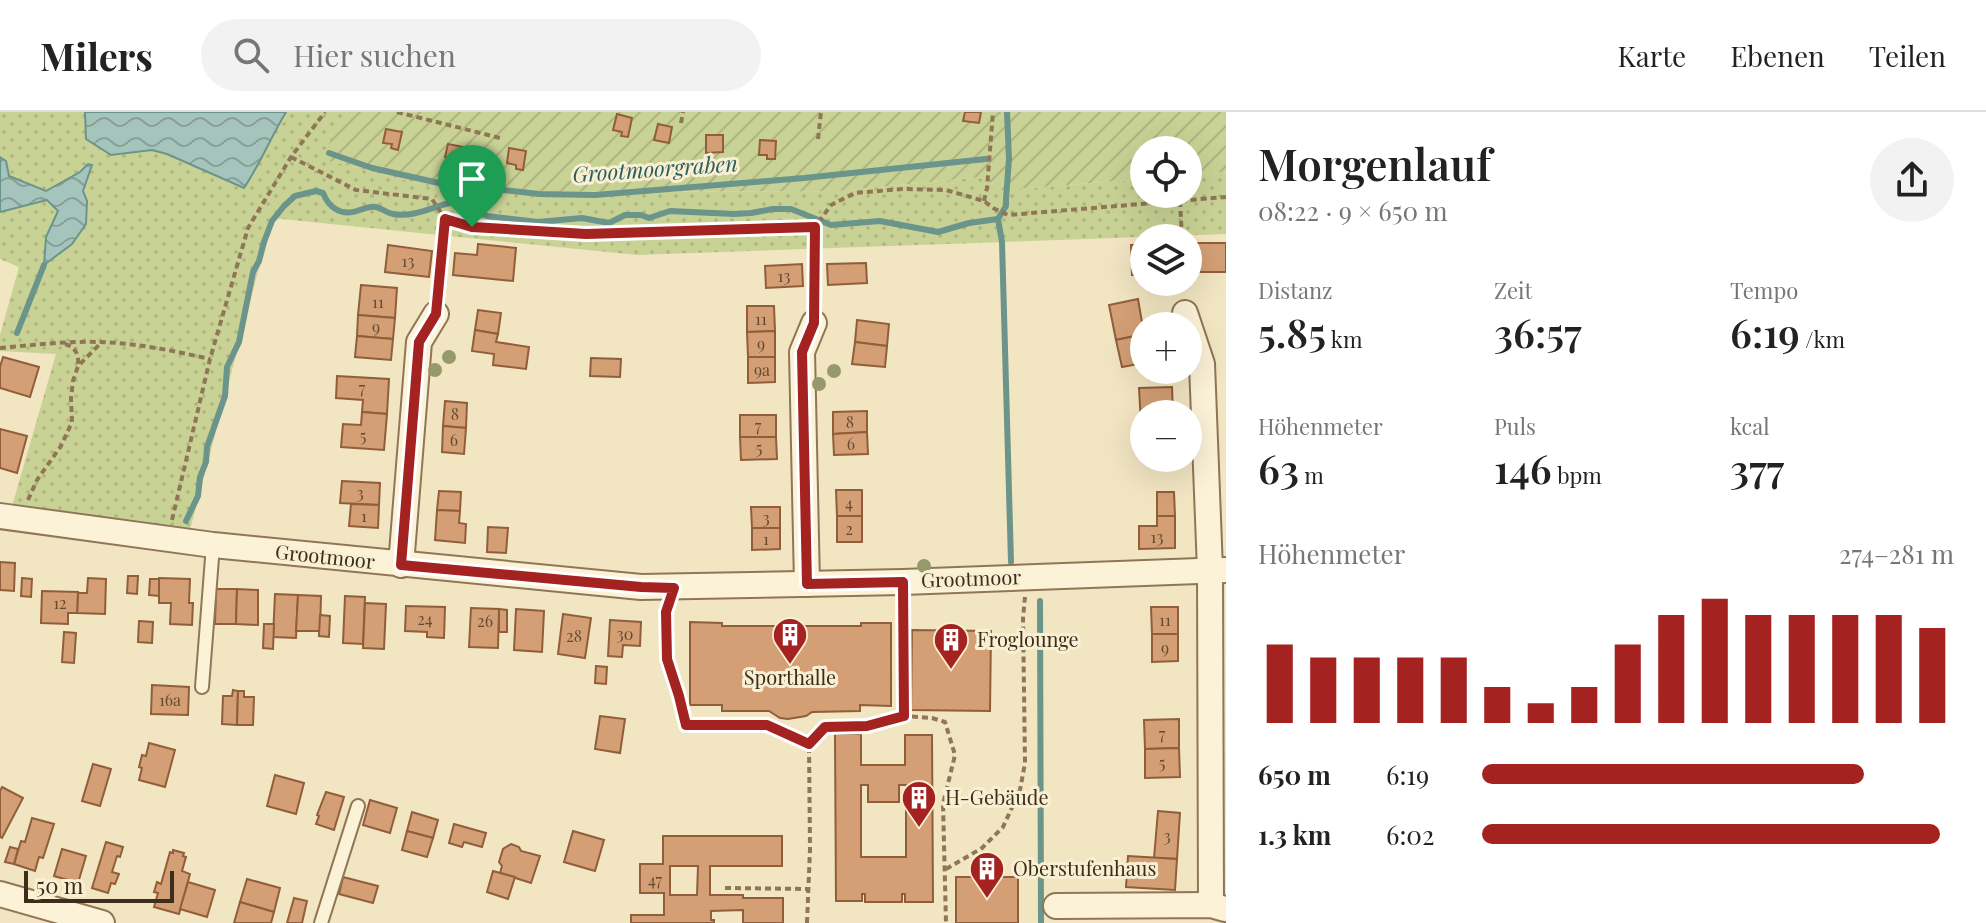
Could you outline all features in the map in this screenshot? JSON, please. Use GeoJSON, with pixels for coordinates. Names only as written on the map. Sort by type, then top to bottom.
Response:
{"type":"FeatureCollection","features":[{"type":"Feature","properties":{"kind":"street"},"geometry":{"type":"LineString","coordinates":[[401,565],[419,342],[436,314]]}},
{"type":"Feature","properties":{"kind":"street"},"geometry":{"type":"LineString","coordinates":[[807,584],[802,352],[814,323]]}},
{"type":"Feature","properties":{"kind":"street"},"geometry":{"type":"LineString","coordinates":[[1056,906],[1219,907],[1218,570],[1202,364]]}},
{"type":"Feature","properties":{"kind":"street","name":"Grootmoor"},"geometry":{"type":"LineString","coordinates":[[12,518],[213,545],[641,587],[903,582],[1218,570]]}},
{"type":"Feature","properties":{"kind":"street"},"geometry":{"type":"LineString","coordinates":[[0,894],[102,923]]}},
{"type":"Feature","properties":{"kind":"lane"},"geometry":{"type":"LineString","coordinates":[[202,687],[213,545]]}},
{"type":"Feature","properties":{"kind":"lane"},"geometry":{"type":"LineString","coordinates":[[321,923],[358,806]]}},
{"type":"Feature","properties":{"kind":"path"},"geometry":{"type":"LineString","coordinates":[[168,539],[210,359],[248,228],[291,157],[325,112]]}},
{"type":"Feature","properties":{"kind":"path"},"geometry":{"type":"LineString","coordinates":[[397,112],[500,138]]}},
{"type":"Feature","properties":{"kind":"path"},"geometry":{"type":"LineString","coordinates":[[681,123],[683,112]]}},
{"type":"Feature","properties":{"kind":"path"},"geometry":{"type":"LineString","coordinates":[[818,139],[821,112]]}},
{"type":"Feature","properties":{"kind":"path"},"geometry":{"type":"LineString","coordinates":[[984,201],[993,112]]}},
{"type":"Feature","properties":{"kind":"path"},"geometry":{"type":"LineString","coordinates":[[291,157],[356,190],[432,199],[445,219],[436,314]]}},
{"type":"Feature","properties":{"kind":"path"},"geometry":{"type":"LineString","coordinates":[[814,323],[815,227],[831,205],[855,193],[902,189],[946,190],[984,201],[1008,215],[1130,205]]}},
{"type":"Feature","properties":{"kind":"path"},"geometry":{"type":"LineString","coordinates":[[1202,199],[1226,197]]}},
{"type":"Feature","properties":{"kind":"path"},"geometry":{"type":"LineString","coordinates":[[445,219],[472,227],[586,234],[815,227]]}},
{"type":"Feature","properties":{"kind":"path"},"geometry":{"type":"LineString","coordinates":[[0,348],[61,342],[102,342],[156,348],[210,359]]}},
{"type":"Feature","properties":{"kind":"path"},"geometry":{"type":"LineString","coordinates":[[12,518],[27,503],[37,480],[61,446],[72,422],[71,398],[79,356],[72,346],[61,342]]}},
{"type":"Feature","properties":{"kind":"path"},"geometry":{"type":"LineString","coordinates":[[78,366],[102,342]]}},
{"type":"Feature","properties":{"kind":"path"},"geometry":{"type":"LineString","coordinates":[[903,582],[904,716]]}},
{"type":"Feature","properties":{"kind":"path"},"geometry":{"type":"LineString","coordinates":[[674,588],[666,612],[667,659],[686,725],[767,725],[809,744]]}},
{"type":"Feature","properties":{"kind":"path"},"geometry":{"type":"LineString","coordinates":[[946,869],[982,848],[1003,827],[1020,790],[1025,763],[1024,602]]}},
{"type":"Feature","properties":{"kind":"path"},"geometry":{"type":"LineString","coordinates":[[807,923],[809,744],[825,727],[867,726],[904,716],[945,722],[955,755],[943,804],[946,923]]}},
{"type":"Feature","properties":{"kind":"path"},"geometry":{"type":"LineString","coordinates":[[725,888],[809,889]]}},
{"type":"Feature","properties":{"kind":"green space"},"geometry":{"type":"Polygon","coordinates":[[[0,112],[85,112],[86,139],[111,155],[152,150],[167,154],[276,129],[286,112],[347,112],[322,159],[452,192],[837,191],[982,177],[1002,190],[1130,180],[1130,208],[1202,208],[1202,174],[1226,172],[1226,234],[1202,235],[1202,224],[1130,224],[1130,237],[637,255],[272,218],[190,530],[12,506],[56,354],[0,351],[0,335],[19,267],[0,259],[0,112]]]}},
{"type":"Feature","properties":{"kind":"green space"},"geometry":{"type":"Polygon","coordinates":[[[347,112],[1226,112],[1226,172],[1202,174],[1202,136],[1130,136],[1130,180],[1002,190],[982,177],[837,191],[452,192],[321,159],[347,112]]]}},
{"type":"Feature","properties":{"kind":"water"},"geometry":{"type":"Polygon","coordinates":[[[85,112],[286,112],[244,188],[152,150],[111,155],[86,139],[85,112]]]}},
{"type":"Feature","properties":{"kind":"water"},"geometry":{"type":"Polygon","coordinates":[[[0,157],[6,161],[9,176],[46,191],[80,172],[88,164],[92,165],[83,191],[87,201],[86,224],[72,244],[44,265],[46,237],[58,211],[47,200],[0,212],[0,157]]]}},
{"type":"Feature","properties":{"kind":"building"},"geometry":{"type":"Polygon","coordinates":[[[965,112],[981,112],[979,123],[963,121],[965,112]]]}},
{"type":"Feature","properties":{"kind":"building"},"geometry":{"type":"Polygon","coordinates":[[[617,114],[632,118],[628,137],[613,130],[617,114]]]}},
{"type":"Feature","properties":{"kind":"building"},"geometry":{"type":"Polygon","coordinates":[[[658,124],[672,127],[669,143],[654,140],[658,124]]]}},
{"type":"Feature","properties":{"kind":"building"},"geometry":{"type":"Polygon","coordinates":[[[386,129],[402,132],[398,150],[391,148],[392,144],[383,143],[386,129]]]}},
{"type":"Feature","properties":{"kind":"building"},"geometry":{"type":"Polygon","coordinates":[[[706,135],[723,135],[723,152],[706,153],[706,135]]]}},
{"type":"Feature","properties":{"kind":"building"},"geometry":{"type":"Polygon","coordinates":[[[760,140],[776,141],[775,159],[759,155],[760,140]]]}},
{"type":"Feature","properties":{"kind":"building"},"geometry":{"type":"Polygon","coordinates":[[[448,144],[463,147],[460,164],[452,163],[453,159],[445,157],[448,144]]]}},
{"type":"Feature","properties":{"kind":"building"},"geometry":{"type":"Polygon","coordinates":[[[509,148],[526,151],[523,170],[507,163],[509,148]]]}},
{"type":"Feature","properties":{"kind":"building"},"geometry":{"type":"Polygon","coordinates":[[[1202,243],[1226,243],[1226,272],[1202,272],[1202,243]]]}},
{"type":"Feature","properties":{"kind":"building"},"geometry":{"type":"Polygon","coordinates":[[[478,244],[516,248],[513,281],[453,275],[455,253],[477,255],[478,244]]]}},
{"type":"Feature","properties":{"kind":"building"},"geometry":{"type":"Polygon","coordinates":[[[388,245],[432,251],[429,277],[385,272],[388,245]]]}},
{"type":"Feature","properties":{"kind":"building"},"geometry":{"type":"Polygon","coordinates":[[[866,263],[867,283],[828,285],[827,264],[866,263]]]}},
{"type":"Feature","properties":{"kind":"building"},"geometry":{"type":"Polygon","coordinates":[[[802,264],[803,286],[766,288],[765,266],[802,264]]]}},
{"type":"Feature","properties":{"kind":"building"},"geometry":{"type":"Polygon","coordinates":[[[361,285],[397,288],[395,318],[358,315],[361,285]]]}},
{"type":"Feature","properties":{"kind":"building"},"geometry":{"type":"Polygon","coordinates":[[[1138,299],[1140,312],[1130,312],[1130,337],[1116,340],[1109,305],[1138,299]]]}},
{"type":"Feature","properties":{"kind":"building"},"geometry":{"type":"Polygon","coordinates":[[[747,306],[774,306],[775,331],[747,332],[747,306]]]}},
{"type":"Feature","properties":{"kind":"building"},"geometry":{"type":"Polygon","coordinates":[[[478,310],[501,313],[498,334],[475,330],[478,310]]]}},
{"type":"Feature","properties":{"kind":"building"},"geometry":{"type":"Polygon","coordinates":[[[358,315],[395,318],[393,339],[357,336],[358,315]]]}},
{"type":"Feature","properties":{"kind":"building"},"geometry":{"type":"Polygon","coordinates":[[[857,320],[889,324],[887,346],[855,342],[857,320]]]}},
{"type":"Feature","properties":{"kind":"building"},"geometry":{"type":"Polygon","coordinates":[[[475,330],[498,334],[496,342],[529,347],[526,369],[493,365],[494,354],[472,351],[475,330]]]}},
{"type":"Feature","properties":{"kind":"building"},"geometry":{"type":"Polygon","coordinates":[[[775,331],[775,357],[748,357],[747,332],[775,331]]]}},
{"type":"Feature","properties":{"kind":"building"},"geometry":{"type":"Polygon","coordinates":[[[357,336],[393,339],[391,360],[355,357],[357,336]]]}},
{"type":"Feature","properties":{"kind":"building"},"geometry":{"type":"Polygon","coordinates":[[[1130,337],[1130,366],[1122,367],[1116,340],[1130,337]]]}},
{"type":"Feature","properties":{"kind":"building"},"geometry":{"type":"Polygon","coordinates":[[[855,342],[887,346],[885,367],[852,364],[855,342]]]}},
{"type":"Feature","properties":{"kind":"building"},"geometry":{"type":"Polygon","coordinates":[[[3,357],[39,367],[30,397],[0,388],[3,357]]]}},
{"type":"Feature","properties":{"kind":"building"},"geometry":{"type":"Polygon","coordinates":[[[748,357],[775,357],[775,382],[748,383],[748,357]]]}},
{"type":"Feature","properties":{"kind":"building"},"geometry":{"type":"Polygon","coordinates":[[[591,358],[621,359],[620,377],[590,376],[591,358]]]}},
{"type":"Feature","properties":{"kind":"building"},"geometry":{"type":"Polygon","coordinates":[[[337,376],[389,379],[387,414],[362,412],[363,400],[336,398],[337,376]]]}},
{"type":"Feature","properties":{"kind":"building"},"geometry":{"type":"Polygon","coordinates":[[[1172,387],[1172,400],[1140,400],[1139,388],[1172,387]]]}},
{"type":"Feature","properties":{"kind":"building"},"geometry":{"type":"Polygon","coordinates":[[[445,401],[467,403],[466,428],[443,426],[445,401]]]}},
{"type":"Feature","properties":{"kind":"building"},"geometry":{"type":"Polygon","coordinates":[[[867,411],[867,432],[833,434],[833,412],[867,411]]]}},
{"type":"Feature","properties":{"kind":"building"},"geometry":{"type":"Polygon","coordinates":[[[362,412],[387,414],[384,450],[341,447],[343,424],[361,425],[362,412]]]}},
{"type":"Feature","properties":{"kind":"building"},"geometry":{"type":"Polygon","coordinates":[[[740,415],[776,415],[776,437],[740,437],[740,415]]]}},
{"type":"Feature","properties":{"kind":"building"},"geometry":{"type":"Polygon","coordinates":[[[443,426],[466,428],[464,454],[442,452],[443,426]]]}},
{"type":"Feature","properties":{"kind":"building"},"geometry":{"type":"Polygon","coordinates":[[[0,429],[27,436],[17,473],[0,468],[0,429]]]}},
{"type":"Feature","properties":{"kind":"building"},"geometry":{"type":"Polygon","coordinates":[[[867,432],[868,454],[834,455],[833,434],[867,432]]]}},
{"type":"Feature","properties":{"kind":"building"},"geometry":{"type":"Polygon","coordinates":[[[740,437],[776,437],[777,459],[741,460],[740,437]]]}},
{"type":"Feature","properties":{"kind":"building"},"geometry":{"type":"Polygon","coordinates":[[[342,481],[380,483],[379,505],[340,503],[342,481]]]}},
{"type":"Feature","properties":{"kind":"building"},"geometry":{"type":"Polygon","coordinates":[[[836,490],[862,490],[862,516],[837,516],[836,490]]]}},
{"type":"Feature","properties":{"kind":"building"},"geometry":{"type":"Polygon","coordinates":[[[439,491],[461,492],[460,511],[437,510],[439,491]]]}},
{"type":"Feature","properties":{"kind":"building"},"geometry":{"type":"Polygon","coordinates":[[[1157,492],[1174,492],[1175,516],[1157,516],[1157,492]]]}},
{"type":"Feature","properties":{"kind":"building"},"geometry":{"type":"Polygon","coordinates":[[[351,504],[379,505],[378,528],[349,526],[351,504]]]}},
{"type":"Feature","properties":{"kind":"building"},"geometry":{"type":"Polygon","coordinates":[[[751,507],[780,507],[780,528],[752,528],[751,507]]]}},
{"type":"Feature","properties":{"kind":"building"},"geometry":{"type":"Polygon","coordinates":[[[437,510],[460,511],[459,523],[466,524],[465,543],[435,540],[437,510]]]}},
{"type":"Feature","properties":{"kind":"building"},"geometry":{"type":"Polygon","coordinates":[[[837,516],[862,516],[862,542],[837,542],[837,516]]]}},
{"type":"Feature","properties":{"kind":"building"},"geometry":{"type":"Polygon","coordinates":[[[1157,516],[1175,516],[1175,548],[1139,549],[1139,526],[1157,526],[1157,516]]]}},
{"type":"Feature","properties":{"kind":"building"},"geometry":{"type":"Polygon","coordinates":[[[488,527],[508,528],[506,553],[487,552],[488,527]]]}},
{"type":"Feature","properties":{"kind":"building"},"geometry":{"type":"Polygon","coordinates":[[[752,528],[780,528],[780,549],[752,550],[752,528]]]}},
{"type":"Feature","properties":{"kind":"building"},"geometry":{"type":"Polygon","coordinates":[[[0,562],[15,563],[14,591],[0,590],[0,562]]]}},
{"type":"Feature","properties":{"kind":"building"},"geometry":{"type":"Polygon","coordinates":[[[128,576],[138,576],[137,594],[127,593],[128,576]]]}},
{"type":"Feature","properties":{"kind":"building"},"geometry":{"type":"Polygon","coordinates":[[[22,578],[32,579],[31,597],[21,596],[22,578]]]}},
{"type":"Feature","properties":{"kind":"building"},"geometry":{"type":"Polygon","coordinates":[[[88,578],[106,579],[105,614],[77,613],[78,593],[87,593],[88,578]]]}},
{"type":"Feature","properties":{"kind":"building"},"geometry":{"type":"Polygon","coordinates":[[[159,578],[190,579],[192,625],[170,624],[171,603],[159,603],[159,578]]]}},
{"type":"Feature","properties":{"kind":"building"},"geometry":{"type":"Polygon","coordinates":[[[150,579],[159,579],[159,596],[149,595],[150,579]]]}},
{"type":"Feature","properties":{"kind":"building"},"geometry":{"type":"Polygon","coordinates":[[[216,589],[237,589],[236,624],[215,624],[216,589]]]}},
{"type":"Feature","properties":{"kind":"building"},"geometry":{"type":"Polygon","coordinates":[[[237,589],[258,590],[258,625],[236,624],[237,589]]]}},
{"type":"Feature","properties":{"kind":"building"},"geometry":{"type":"Polygon","coordinates":[[[42,591],[78,592],[77,613],[68,613],[68,624],[41,623],[42,591]]]}},
{"type":"Feature","properties":{"kind":"building"},"geometry":{"type":"Polygon","coordinates":[[[275,594],[298,595],[296,638],[273,637],[275,594]]]}},
{"type":"Feature","properties":{"kind":"building"},"geometry":{"type":"Polygon","coordinates":[[[298,595],[321,596],[320,631],[296,631],[298,595]]]}},
{"type":"Feature","properties":{"kind":"building"},"geometry":{"type":"Polygon","coordinates":[[[345,596],[365,597],[363,644],[343,643],[345,596]]]}},
{"type":"Feature","properties":{"kind":"building"},"geometry":{"type":"Polygon","coordinates":[[[365,603],[386,604],[384,649],[363,648],[365,603]]]}},
{"type":"Feature","properties":{"kind":"building"},"geometry":{"type":"Polygon","coordinates":[[[406,606],[445,607],[444,638],[427,637],[427,632],[405,631],[406,606]]]}},
{"type":"Feature","properties":{"kind":"building"},"geometry":{"type":"Polygon","coordinates":[[[1151,607],[1178,607],[1178,634],[1152,634],[1151,607]]]}},
{"type":"Feature","properties":{"kind":"building"},"geometry":{"type":"Polygon","coordinates":[[[471,608],[499,609],[498,648],[469,647],[471,608]]]}},
{"type":"Feature","properties":{"kind":"building"},"geometry":{"type":"Polygon","coordinates":[[[499,609],[507,610],[507,632],[499,632],[499,609]]]}},
{"type":"Feature","properties":{"kind":"building"},"geometry":{"type":"Polygon","coordinates":[[[516,609],[544,611],[542,652],[514,650],[516,609]]]}},
{"type":"Feature","properties":{"kind":"building"},"geometry":{"type":"Polygon","coordinates":[[[563,614],[591,618],[585,658],[558,654],[563,614]]]}},
{"type":"Feature","properties":{"kind":"building"},"geometry":{"type":"Polygon","coordinates":[[[320,615],[330,616],[329,637],[319,636],[320,615]]]}},
{"type":"Feature","properties":{"kind":"building"},"geometry":{"type":"Polygon","coordinates":[[[610,620],[641,622],[640,646],[623,645],[622,657],[608,656],[610,620]]]}},
{"type":"Feature","properties":{"kind":"building"},"geometry":{"type":"Polygon","coordinates":[[[139,621],[153,622],[152,643],[138,642],[139,621]]]}},
{"type":"Feature","properties":{"kind":"building","name":"Sporthalle"},"geometry":{"type":"Polygon","coordinates":[[[690,622],[722,623],[722,626],[861,626],[861,623],[891,623],[891,706],[860,705],[860,711],[812,712],[788,719],[769,711],[722,711],[722,705],[690,705],[690,622]]]}},
{"type":"Feature","properties":{"kind":"building"},"geometry":{"type":"Polygon","coordinates":[[[264,624],[274,624],[273,649],[263,648],[264,624]]]}},
{"type":"Feature","properties":{"kind":"building","name":"Froglounge"},"geometry":{"type":"Polygon","coordinates":[[[912,630],[991,631],[990,711],[911,710],[912,630]]]}},
{"type":"Feature","properties":{"kind":"building"},"geometry":{"type":"Polygon","coordinates":[[[64,632],[76,633],[74,663],[62,662],[64,632]]]}},
{"type":"Feature","properties":{"kind":"building"},"geometry":{"type":"Polygon","coordinates":[[[1152,634],[1178,634],[1178,661],[1152,662],[1152,634]]]}},
{"type":"Feature","properties":{"kind":"building"},"geometry":{"type":"Polygon","coordinates":[[[596,666],[607,667],[606,684],[595,683],[596,666]]]}},
{"type":"Feature","properties":{"kind":"building"},"geometry":{"type":"Polygon","coordinates":[[[152,685],[189,687],[188,715],[151,714],[152,685]]]}},
{"type":"Feature","properties":{"kind":"building"},"geometry":{"type":"Polygon","coordinates":[[[233,690],[238,691],[237,725],[222,724],[223,696],[232,696],[233,690]]]}},
{"type":"Feature","properties":{"kind":"building"},"geometry":{"type":"Polygon","coordinates":[[[238,691],[244,691],[244,697],[254,697],[253,725],[237,725],[238,691]]]}},
{"type":"Feature","properties":{"kind":"building"},"geometry":{"type":"Polygon","coordinates":[[[600,716],[625,719],[620,753],[595,749],[600,716]]]}},
{"type":"Feature","properties":{"kind":"building"},"geometry":{"type":"Polygon","coordinates":[[[1179,719],[1179,748],[1145,749],[1144,720],[1179,719]]]}},
{"type":"Feature","properties":{"kind":"building","name":"H-Gebäude"},"geometry":{"type":"Polygon","coordinates":[[[835,734],[861,734],[861,765],[905,765],[905,735],[932,735],[933,902],[905,902],[905,894],[902,894],[902,902],[865,902],[865,894],[862,894],[862,901],[836,901],[835,734]],[[861,785],[861,857],[906,857],[906,785],[899,785],[899,802],[868,802],[868,785],[861,785]]]}},
{"type":"Feature","properties":{"kind":"building"},"geometry":{"type":"Polygon","coordinates":[[[149,743],[175,750],[165,787],[139,780],[142,755],[146,756],[149,743]]]}},
{"type":"Feature","properties":{"kind":"building"},"geometry":{"type":"Polygon","coordinates":[[[1179,748],[1180,777],[1145,778],[1145,749],[1179,748]]]}},
{"type":"Feature","properties":{"kind":"building"},"geometry":{"type":"Polygon","coordinates":[[[93,764],[111,769],[100,806],[82,801],[93,764]]]}},
{"type":"Feature","properties":{"kind":"building"},"geometry":{"type":"Polygon","coordinates":[[[275,775],[304,783],[296,814],[267,806],[275,775]]]}},
{"type":"Feature","properties":{"kind":"building"},"geometry":{"type":"Polygon","coordinates":[[[2,787],[23,798],[2,838],[0,791],[2,787]]]}},
{"type":"Feature","properties":{"kind":"building"},"geometry":{"type":"Polygon","coordinates":[[[326,792],[344,797],[334,830],[316,824],[326,792]]]}},
{"type":"Feature","properties":{"kind":"building"},"geometry":{"type":"Polygon","coordinates":[[[370,800],[397,808],[390,833],[363,825],[370,800]]]}},
{"type":"Feature","properties":{"kind":"building"},"geometry":{"type":"Polygon","coordinates":[[[1158,811],[1180,813],[1177,859],[1154,858],[1158,811]]]}},
{"type":"Feature","properties":{"kind":"building"},"geometry":{"type":"Polygon","coordinates":[[[412,812],[438,820],[433,838],[407,831],[412,812]]]}},
{"type":"Feature","properties":{"kind":"building"},"geometry":{"type":"Polygon","coordinates":[[[32,818],[54,824],[43,858],[39,857],[35,871],[14,864],[32,818]]]}},
{"type":"Feature","properties":{"kind":"building"},"geometry":{"type":"Polygon","coordinates":[[[454,824],[486,833],[482,847],[464,842],[462,847],[449,843],[454,824]]]}},
{"type":"Feature","properties":{"kind":"building"},"geometry":{"type":"Polygon","coordinates":[[[407,831],[433,838],[427,857],[402,850],[407,831]]]}},
{"type":"Feature","properties":{"kind":"building"},"geometry":{"type":"Polygon","coordinates":[[[573,831],[604,840],[595,871],[564,862],[573,831]]]}},
{"type":"Feature","properties":{"kind":"building"},"geometry":{"type":"Polygon","coordinates":[[[663,836],[782,836],[782,866],[710,866],[710,895],[783,898],[783,923],[743,923],[743,910],[711,911],[714,923],[631,923],[631,915],[664,915],[664,893],[640,893],[640,864],[663,864],[663,836]],[[670,866],[670,895],[697,895],[698,866],[670,866]]]}},
{"type":"Feature","properties":{"kind":"building"},"geometry":{"type":"Polygon","coordinates":[[[106,842],[123,847],[112,872],[119,874],[115,884],[111,883],[108,893],[92,888],[106,842]]]}},
{"type":"Feature","properties":{"kind":"building"},"geometry":{"type":"Polygon","coordinates":[[[511,844],[521,851],[540,856],[531,883],[500,873],[503,849],[511,844]]]}},
{"type":"Feature","properties":{"kind":"building"},"geometry":{"type":"Polygon","coordinates":[[[10,847],[18,849],[14,864],[5,862],[10,847]]]}},
{"type":"Feature","properties":{"kind":"building"},"geometry":{"type":"Polygon","coordinates":[[[62,849],[86,856],[78,883],[54,876],[62,849]]]}},
{"type":"Feature","properties":{"kind":"building"},"geometry":{"type":"Polygon","coordinates":[[[173,850],[184,853],[186,857],[182,871],[190,874],[179,914],[154,907],[157,882],[161,884],[173,850]]]}},
{"type":"Feature","properties":{"kind":"building"},"geometry":{"type":"Polygon","coordinates":[[[1128,856],[1177,859],[1175,890],[1126,887],[1128,856]]]}},
{"type":"Feature","properties":{"kind":"building"},"geometry":{"type":"Polygon","coordinates":[[[493,871],[515,877],[508,899],[487,892],[493,871]]]}},
{"type":"Feature","properties":{"kind":"building"},"geometry":{"type":"Polygon","coordinates":[[[343,877],[378,886],[373,903],[339,894],[343,877]]]}},
{"type":"Feature","properties":{"kind":"building","name":"Oberstufenhaus"},"geometry":{"type":"Polygon","coordinates":[[[956,877],[1018,877],[1018,923],[956,923],[956,877]]]}},
{"type":"Feature","properties":{"kind":"building"},"geometry":{"type":"Polygon","coordinates":[[[247,879],[280,888],[274,912],[240,902],[247,879]]]}},
{"type":"Feature","properties":{"kind":"building"},"geometry":{"type":"Polygon","coordinates":[[[188,882],[215,890],[207,917],[180,909],[188,882]]]}},
{"type":"Feature","properties":{"kind":"building"},"geometry":{"type":"Polygon","coordinates":[[[294,898],[307,901],[302,923],[287,923],[294,898]]]}},
{"type":"Feature","properties":{"kind":"building"},"geometry":{"type":"Polygon","coordinates":[[[240,902],[274,912],[271,923],[234,923],[240,902]]]}},
{"type":"Feature","properties":{"kind":"waterway"},"geometry":{"type":"LineString","coordinates":[[1007,112],[1009,159],[1006,206],[998,219],[1002,242],[1011,562]]}},
{"type":"Feature","properties":{"kind":"waterway","name":"Grootmoorgraben"},"geometry":{"type":"LineString","coordinates":[[329,153],[372,168],[439,183],[539,194],[595,195],[986,159]]}},
{"type":"Feature","properties":{"kind":"waterway"},"geometry":{"type":"LineString","coordinates":[[186,521],[198,496],[207,447],[225,396],[227,367],[239,342],[253,272],[272,221],[295,196],[316,191],[323,193],[332,207],[341,211],[374,207],[401,215],[454,202],[487,216],[538,222],[582,218],[609,223],[625,215],[649,218],[670,211],[734,214],[791,209],[831,225],[880,221],[938,232],[998,219]]}},
{"type":"Feature","properties":{"kind":"waterway"},"geometry":{"type":"LineString","coordinates":[[17,333],[44,265]]}},
{"type":"Feature","properties":{"kind":"waterway"},"geometry":{"type":"LineString","coordinates":[[1040,601],[1041,923]]}},
{"type":"Feature","properties":{"kind":"place","name":"Sporthalle"},"geometry":{"type":"Point","coordinates":[790,666]}},
{"type":"Feature","properties":{"kind":"place","name":"Froglounge"},"geometry":{"type":"Point","coordinates":[951,671]}},
{"type":"Feature","properties":{"kind":"place","name":"H-Gebäude"},"geometry":{"type":"Point","coordinates":[919,829]}},
{"type":"Feature","properties":{"kind":"place","name":"Oberstufenhaus"},"geometry":{"type":"Point","coordinates":[987,900]}},
{"type":"Feature","properties":{"kind":"route"},"geometry":{"type":"LineString","coordinates":[[445,219],[472,227],[586,234],[815,227],[814,323],[802,352],[807,584],[903,582],[904,716],[867,726],[825,727],[809,744],[767,725],[686,725],[667,659],[666,612],[674,588],[401,565],[419,342],[436,314],[445,219]]}}]}
